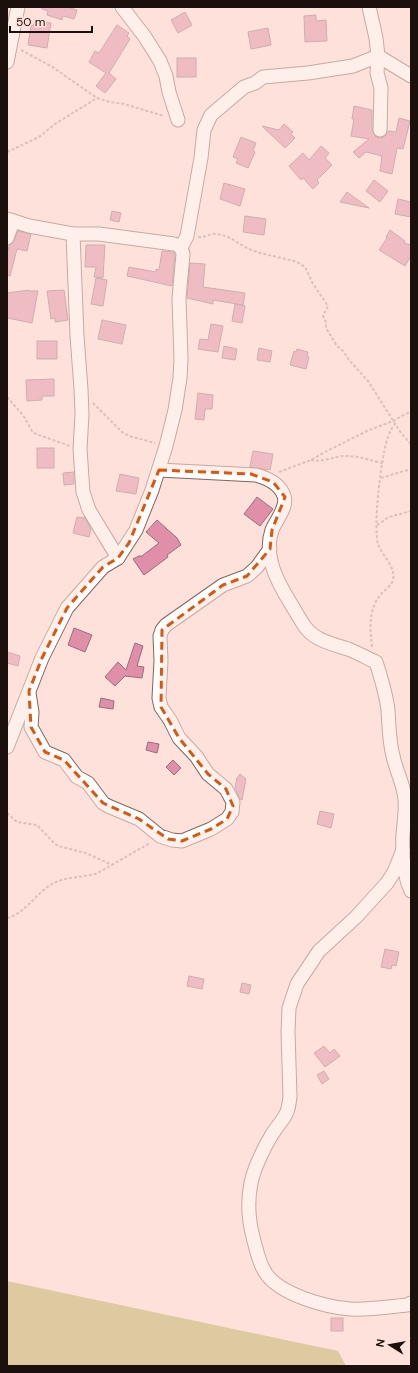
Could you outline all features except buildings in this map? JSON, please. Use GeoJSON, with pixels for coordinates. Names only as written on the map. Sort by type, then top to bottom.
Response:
{"type":"FeatureCollection","features":[{"type":"Feature","properties":{"kind":"street"},"geometry":{"type":"LineString","coordinates":[[7,62],[18,7]]}},
{"type":"Feature","properties":{"kind":"street"},"geometry":{"type":"LineString","coordinates":[[122,7],[145,37],[160,61],[166,76],[169,92],[178,120]]}},
{"type":"Feature","properties":{"kind":"street"},"geometry":{"type":"LineString","coordinates":[[369,7],[376,38],[378,56],[377,73],[381,88],[380,130]]}},
{"type":"Feature","properties":{"kind":"street"},"geometry":{"type":"LineString","coordinates":[[378,56],[411,76]]}},
{"type":"Feature","properties":{"kind":"street"},"geometry":{"type":"LineString","coordinates":[[181,248],[187,236],[201,158],[204,130],[211,115],[244,87],[263,76],[308,74],[353,66],[378,56]]}},
{"type":"Feature","properties":{"kind":"street"},"geometry":{"type":"LineString","coordinates":[[7,238],[10,220],[28,226],[73,234],[98,234],[158,241],[178,245],[183,254],[179,298],[181,359],[180,378],[175,410],[159,470],[136,530],[118,558],[103,567],[67,608],[42,658],[8,742]]}},
{"type":"Feature","properties":{"kind":"street"},"geometry":{"type":"LineString","coordinates":[[73,234],[82,414],[80,449],[83,492],[89,510],[118,558]]}},
{"type":"Feature","properties":{"kind":"street"},"geometry":{"type":"LineString","coordinates":[[159,470],[251,474],[263,476],[279,487],[285,497],[280,515],[272,530],[270,549],[275,577],[299,617],[312,635],[376,662],[384,688],[388,710],[389,737],[393,757],[406,776],[405,801],[407,835],[397,867],[387,882],[356,917],[319,952],[297,984],[289,1008],[289,1106],[286,1116],[275,1130],[264,1149],[251,1183],[249,1217],[253,1237],[265,1273],[273,1282],[283,1289],[320,1303],[348,1308],[374,1309],[407,1305],[411,1303]]}},
{"type":"Feature","properties":{"kind":"street"},"geometry":{"type":"LineString","coordinates":[[29,691],[32,705],[31,727],[45,752],[64,760],[77,777],[88,783],[108,806],[139,819],[160,836],[172,840],[182,841],[202,834],[222,823],[232,812],[233,802],[226,789],[208,774],[196,756],[179,738],[170,720],[161,707],[159,693],[161,661],[160,636],[166,625],[223,585],[247,576],[260,563],[270,549]]}},
{"type":"Feature","properties":{"kind":"street"},"geometry":{"type":"LineString","coordinates":[[403,850],[405,872],[411,891]]}},
{"type":"Feature","properties":{"kind":"path"},"geometry":{"type":"LineString","coordinates":[[11,46],[29,53],[51,66],[96,98],[124,104],[178,120]]}},
{"type":"Feature","properties":{"kind":"path"},"geometry":{"type":"LineString","coordinates":[[7,152],[39,137],[55,124],[96,98]]}},
{"type":"Feature","properties":{"kind":"path"},"geometry":{"type":"LineString","coordinates":[[187,236],[203,238],[214,233],[231,237],[248,248],[299,263],[304,267],[313,284],[328,306],[323,316],[326,322],[326,328],[337,346],[368,381],[401,433],[411,444]]}},
{"type":"Feature","properties":{"kind":"path"},"geometry":{"type":"LineString","coordinates":[[81,389],[122,432],[137,439],[166,446]]}},
{"type":"Feature","properties":{"kind":"path"},"geometry":{"type":"LineString","coordinates":[[7,398],[23,415],[32,431],[36,434],[80,449]]}},
{"type":"Feature","properties":{"kind":"path"},"geometry":{"type":"LineString","coordinates":[[263,476],[301,465],[338,445],[369,430],[394,421],[411,411]]}},
{"type":"Feature","properties":{"kind":"path"},"geometry":{"type":"LineString","coordinates":[[376,662],[370,618],[372,609],[382,593],[390,585],[393,572],[390,563],[379,545],[377,536],[377,507],[382,462],[387,440],[391,429],[395,424]]}},
{"type":"Feature","properties":{"kind":"path"},"geometry":{"type":"LineString","coordinates":[[311,460],[320,461],[354,456],[382,462]]}},
{"type":"Feature","properties":{"kind":"path"},"geometry":{"type":"LineString","coordinates":[[380,478],[411,469]]}},
{"type":"Feature","properties":{"kind":"path"},"geometry":{"type":"LineString","coordinates":[[377,525],[389,517],[411,511]]}},
{"type":"Feature","properties":{"kind":"path"},"geometry":{"type":"LineString","coordinates":[[7,813],[18,822],[37,825],[58,846],[86,853],[112,865]]}},
{"type":"Feature","properties":{"kind":"path"},"geometry":{"type":"LineString","coordinates":[[7,918],[16,915],[24,909],[32,900],[52,884],[67,878],[88,876],[98,873],[160,836]]}},
{"type":"Feature","properties":{"kind":"highlighted area"},"geometry":{"type":"Polygon","coordinates":[[[159,470],[251,474],[273,482],[285,497],[272,530],[270,549],[247,576],[223,585],[162,630],[161,707],[179,738],[208,774],[226,789],[233,806],[227,819],[211,829],[182,841],[168,839],[139,819],[103,803],[64,760],[45,752],[31,727],[29,691],[42,658],[67,608],[103,567],[118,558],[129,543],[159,470]]]}},
{"type":"Feature","properties":{"kind":"shaded area"},"geometry":{"type":"Polygon","coordinates":[[[7,1281],[338,1351],[346,1366],[7,1366],[7,1281]]]}}]}
